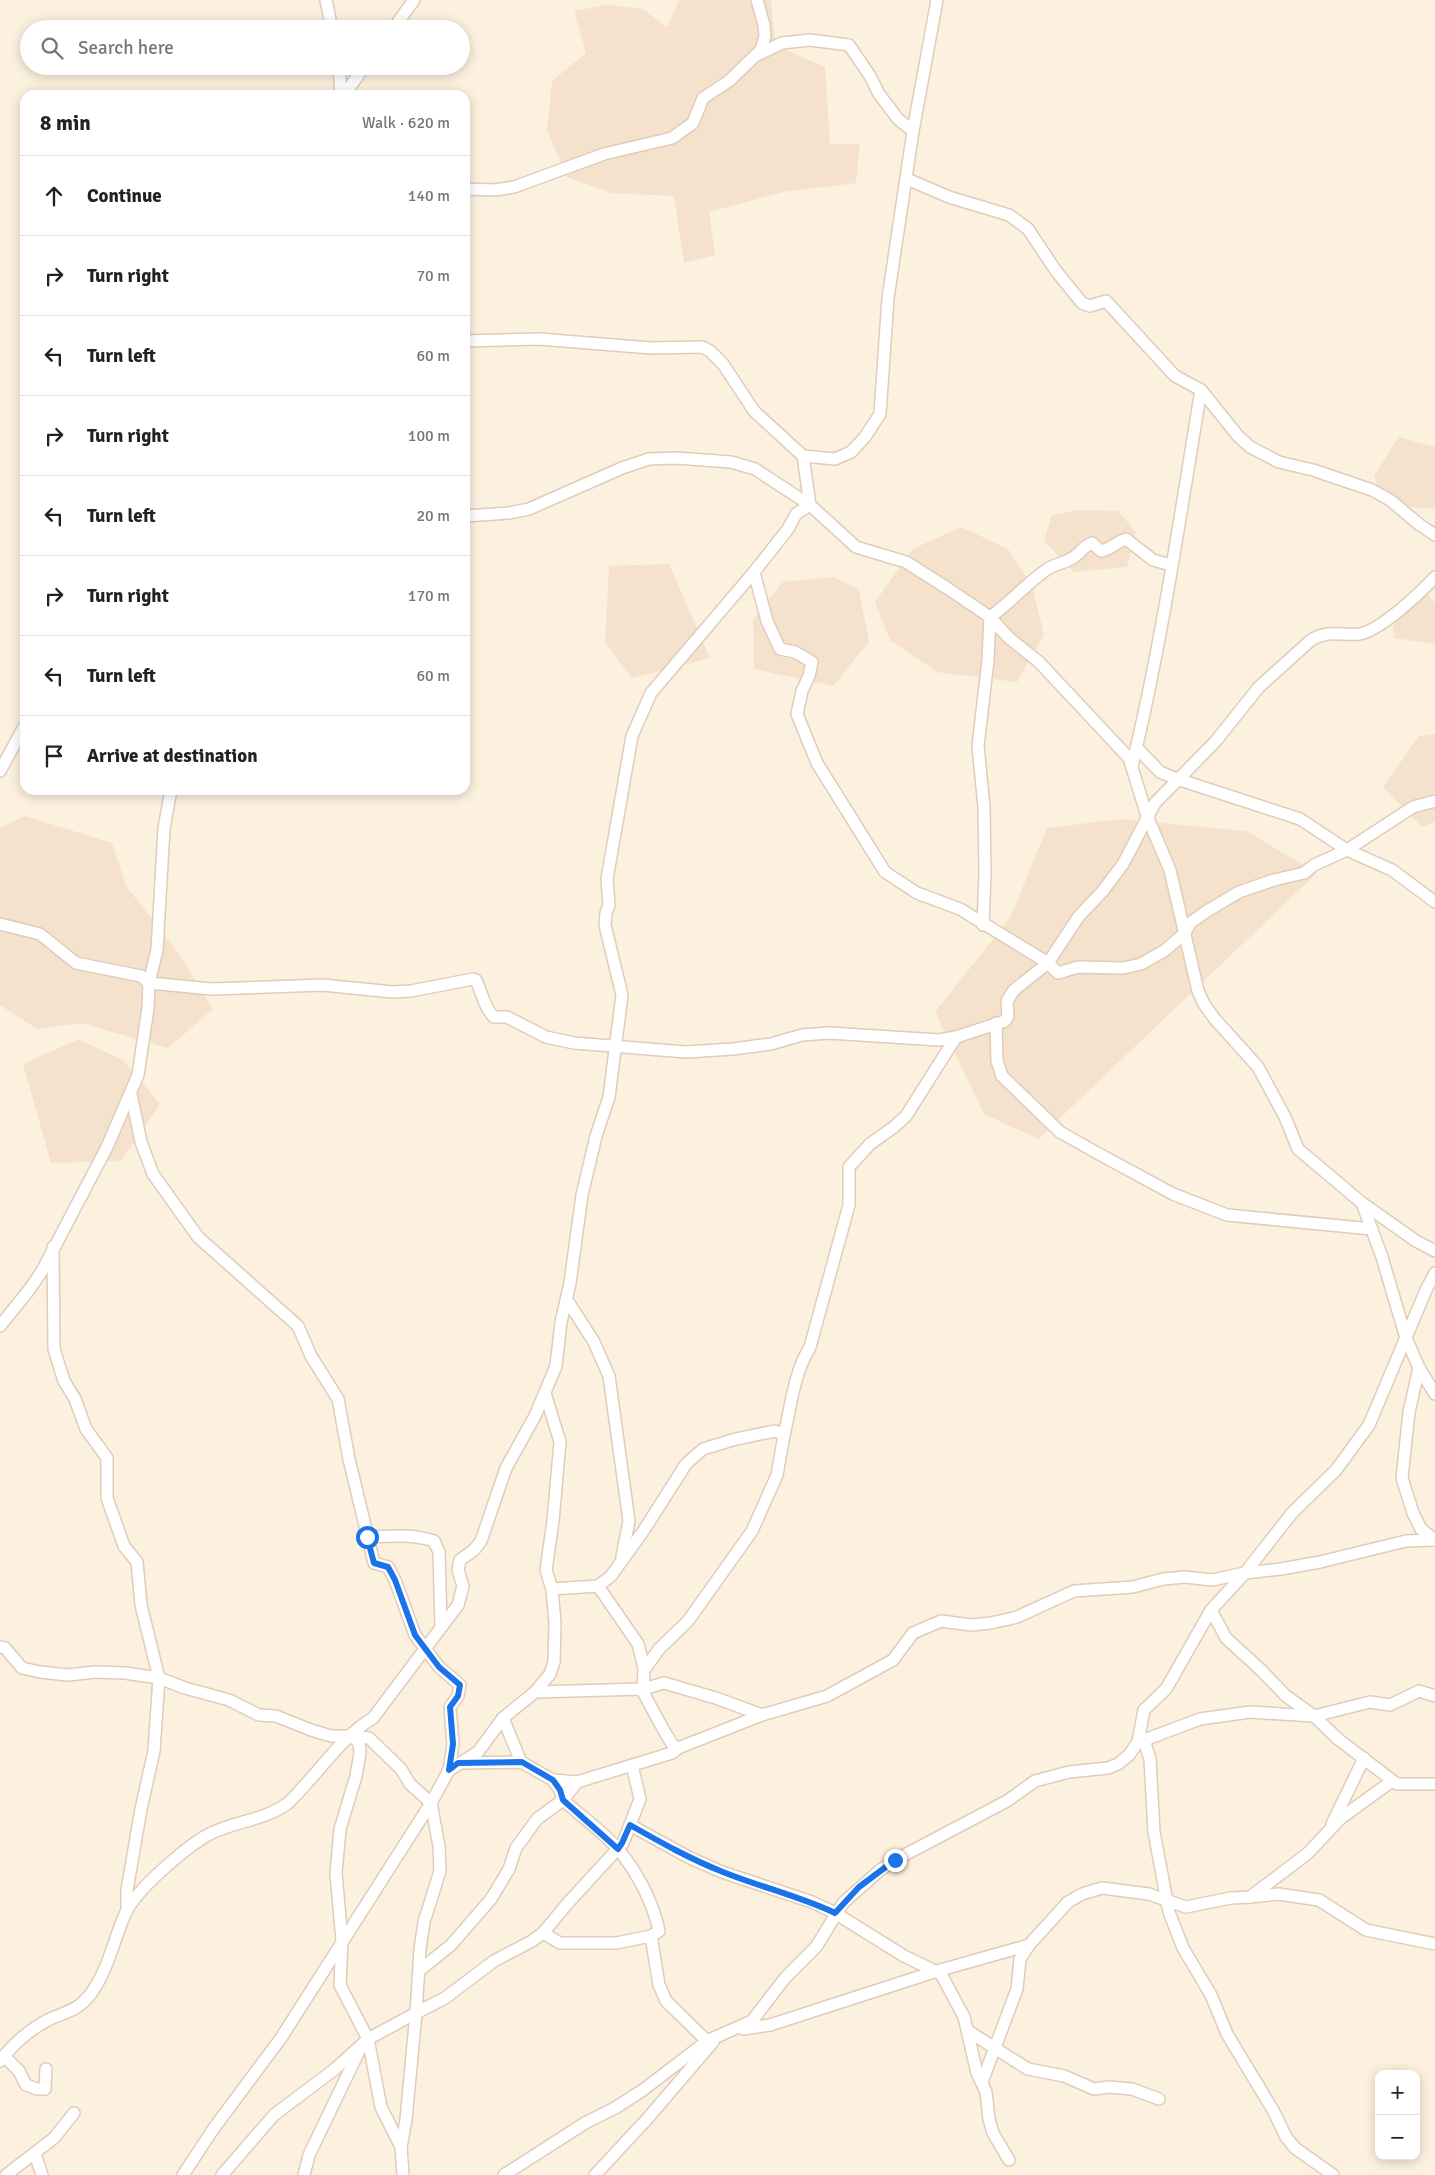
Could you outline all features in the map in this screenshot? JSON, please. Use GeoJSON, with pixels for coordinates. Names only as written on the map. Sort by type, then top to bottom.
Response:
{"type":"FeatureCollection","features":[{"type":"Feature","properties":{"kind":"street"},"geometry":{"type":"LineString","coordinates":[[326,0],[330,20]]}},
{"type":"Feature","properties":{"kind":"street"},"geometry":{"type":"LineString","coordinates":[[400,20],[414,0]]}},
{"type":"Feature","properties":{"kind":"street"},"geometry":{"type":"LineString","coordinates":[[470,188],[495,190],[514,188],[604,154],[672,138],[693,123],[702,98],[729,81],[761,50],[765,36],[757,0]]}},
{"type":"Feature","properties":{"kind":"street"},"geometry":{"type":"LineString","coordinates":[[470,341],[539,339],[651,348],[702,347],[710,351],[723,364],[754,411],[804,456],[835,459],[850,452],[865,437],[880,414],[888,298],[913,131],[937,0]]}},
{"type":"Feature","properties":{"kind":"street"},"geometry":{"type":"LineString","coordinates":[[757,55],[782,43],[810,40],[849,45],[870,76],[879,94],[898,119],[913,131]]}},
{"type":"Feature","properties":{"kind":"street"},"geometry":{"type":"LineString","coordinates":[[340,75],[341,90]]}},
{"type":"Feature","properties":{"kind":"street"},"geometry":{"type":"LineString","coordinates":[[346,90],[358,75]]}},
{"type":"Feature","properties":{"kind":"street"},"geometry":{"type":"LineString","coordinates":[[907,179],[949,196],[1009,215],[1028,229],[1056,271],[1082,303],[1090,306],[1106,301],[1176,376],[1201,390],[1250,448],[1279,462],[1313,470],[1372,490],[1390,500],[1435,535]]}},
{"type":"Feature","properties":{"kind":"street"},"geometry":{"type":"LineString","coordinates":[[1132,766],[1150,693],[1201,390]]}},
{"type":"Feature","properties":{"kind":"street"},"geometry":{"type":"LineString","coordinates":[[804,456],[810,506]]}},
{"type":"Feature","properties":{"kind":"street"},"geometry":{"type":"LineString","coordinates":[[470,516],[509,513],[529,509],[622,468],[649,459],[676,458],[731,462],[755,469],[810,506],[856,547],[906,562],[990,617],[1008,637],[1057,679],[1076,704],[1129,758],[1147,816],[1170,870],[1198,991],[1204,1004],[1258,1066],[1285,1117],[1298,1149],[1362,1203],[1416,1241],[1435,1251]]}},
{"type":"Feature","properties":{"kind":"street"},"geometry":{"type":"LineString","coordinates":[[52,2093],[34,2093],[25,2085],[24,2077],[2,2059],[11,2047],[52,2018],[73,2010],[92,1992],[110,1955],[127,1911],[154,1878],[203,1838],[220,1828],[273,1812],[289,1802],[340,1745],[352,1736],[360,1726],[373,1718],[458,1604],[463,1586],[458,1570],[460,1560],[474,1550],[481,1541],[506,1468],[545,1393],[556,1366],[561,1322],[568,1300],[582,1195],[596,1136],[609,1097],[622,995],[605,925],[609,905],[607,879],[632,736],[651,693],[754,572],[788,529],[796,514],[802,508],[810,506]]}},
{"type":"Feature","properties":{"kind":"street"},"geometry":{"type":"LineString","coordinates":[[990,617],[1008,605],[1026,584],[1048,568],[1074,557],[1086,545],[1092,543],[1102,551],[1110,550],[1120,541],[1126,539],[1153,560],[1172,565]]}},
{"type":"Feature","properties":{"kind":"street"},"geometry":{"type":"LineString","coordinates":[[754,572],[768,621],[780,649],[795,652],[812,662],[809,676],[802,691],[797,714],[816,763],[885,872],[918,892],[960,909],[983,925],[1048,963],[1058,972],[1078,967],[1123,968],[1141,964],[1164,951],[1185,933],[1190,923],[1239,892],[1274,880],[1304,873],[1314,865],[1347,850],[1413,807],[1435,801]]}},
{"type":"Feature","properties":{"kind":"street"},"geometry":{"type":"LineString","coordinates":[[0,924],[40,934],[76,964],[140,976],[149,983],[212,989],[322,985],[393,992],[411,991],[473,979],[476,980],[488,1010],[494,1016],[507,1017],[546,1037],[574,1043],[705,1052],[770,1044],[802,1035],[829,1032],[939,1040],[956,1037],[1005,1021],[1008,1016],[1007,1001],[1014,990],[1048,963],[1080,916],[1102,892],[1123,864],[1155,803],[1215,742],[1259,687],[1311,640],[1321,634],[1331,632],[1361,634],[1374,628],[1415,598],[1435,577]]}},
{"type":"Feature","properties":{"kind":"street"},"geometry":{"type":"LineString","coordinates":[[983,925],[985,874],[984,807],[978,746],[988,660],[990,617]]}},
{"type":"Feature","properties":{"kind":"street"},"geometry":{"type":"LineString","coordinates":[[0,771],[20,735]]}},
{"type":"Feature","properties":{"kind":"street"},"geometry":{"type":"LineString","coordinates":[[1137,748],[1160,772],[1300,819],[1347,850],[1392,870],[1435,902]]}},
{"type":"Feature","properties":{"kind":"street"},"geometry":{"type":"LineString","coordinates":[[0,1326],[29,1290],[87,1187],[138,1076],[148,1008],[149,983],[157,950],[164,828],[170,795]]}},
{"type":"Feature","properties":{"kind":"street"},"geometry":{"type":"LineString","coordinates":[[996,1023],[997,1061],[1002,1076],[1060,1132],[1108,1159],[1173,1194],[1226,1215],[1372,1229]]}},
{"type":"Feature","properties":{"kind":"street"},"geometry":{"type":"LineString","coordinates":[[644,1670],[659,1649],[688,1621],[752,1531],[777,1475],[798,1376],[803,1359],[810,1347],[848,1205],[849,1167],[870,1144],[906,1116],[956,1037]]}},
{"type":"Feature","properties":{"kind":"street"},"geometry":{"type":"LineString","coordinates":[[131,1094],[141,1142],[153,1174],[198,1237],[298,1326],[311,1356],[338,1399],[374,1563],[388,1567],[395,1580],[415,1635],[439,1667],[460,1685],[458,1696],[450,1707],[453,1744],[449,1770],[431,1802],[281,2038],[214,2128],[183,2175]]}},
{"type":"Feature","properties":{"kind":"street"},"geometry":{"type":"LineString","coordinates":[[1362,1203],[1406,1338],[1419,1368],[1435,1394]]}},
{"type":"Feature","properties":{"kind":"street"},"geometry":{"type":"LineString","coordinates":[[53,1247],[54,1349],[64,1381],[76,1399],[86,1429],[107,1458],[107,1498],[122,1540],[136,1562],[141,1605],[159,1678],[154,1751],[128,1881],[127,1911]]}},
{"type":"Feature","properties":{"kind":"street"},"geometry":{"type":"LineString","coordinates":[[1333,2175],[1294,2148],[1282,2131],[1274,2112],[1227,2034],[1211,1995],[1182,1948],[1166,1900],[1154,1832],[1150,1760],[1141,1741],[1144,1710],[1166,1688],[1211,1610],[1246,1573],[1292,1513],[1336,1470],[1369,1425],[1435,1273]]}},
{"type":"Feature","properties":{"kind":"street"},"geometry":{"type":"LineString","coordinates":[[568,1300],[594,1342],[609,1376],[629,1521],[621,1560]]}},
{"type":"Feature","properties":{"kind":"street"},"geometry":{"type":"LineString","coordinates":[[1419,1368],[1409,1412],[1402,1478],[1413,1513],[1421,1529],[1435,1540]]}},
{"type":"Feature","properties":{"kind":"street"},"geometry":{"type":"LineString","coordinates":[[449,1770],[478,1752],[503,1718],[535,1692],[550,1674],[554,1662],[555,1623],[552,1589],[546,1570],[553,1521],[560,1442],[545,1393]]}},
{"type":"Feature","properties":{"kind":"street"},"geometry":{"type":"LineString","coordinates":[[552,1589],[598,1586],[611,1576],[644,1530],[686,1464],[703,1449],[736,1439],[775,1432],[784,1435]]}},
{"type":"Feature","properties":{"kind":"street"},"geometry":{"type":"LineString","coordinates":[[367,1537],[408,1536],[434,1541],[439,1552],[441,1627]]}},
{"type":"Feature","properties":{"kind":"street"},"geometry":{"type":"LineString","coordinates":[[553,1780],[578,1782],[672,1753],[678,1748],[762,1715],[827,1696],[894,1660],[913,1633],[941,1621],[972,1625],[991,1623],[1017,1617],[1074,1592],[1133,1587],[1163,1579],[1185,1577],[1212,1580],[1320,1562],[1406,1541],[1435,1540]]}},
{"type":"Feature","properties":{"kind":"street"},"geometry":{"type":"LineString","coordinates":[[598,1586],[638,1644],[644,1670],[643,1692],[662,1729],[672,1744],[678,1748]]}},
{"type":"Feature","properties":{"kind":"street"},"geometry":{"type":"LineString","coordinates":[[1211,1610],[1226,1638],[1262,1670],[1286,1696],[1314,1716],[1338,1739],[1392,1781],[1397,1784],[1408,1785],[1435,1784]]}},
{"type":"Feature","properties":{"kind":"street"},"geometry":{"type":"LineString","coordinates":[[0,1647],[5,1648],[22,1668],[68,1676],[94,1672],[125,1673],[159,1678],[185,1688],[229,1700],[259,1715],[276,1716],[331,1736],[369,1738],[401,1769],[410,1784],[431,1802],[441,1860],[440,1871],[424,1922],[420,1949],[420,1970],[416,1994],[416,2013],[406,2120],[401,2147],[403,2175]]}},
{"type":"Feature","properties":{"kind":"street"},"geometry":{"type":"LineString","coordinates":[[535,1692],[643,1689],[664,1682],[762,1715]]}},
{"type":"Feature","properties":{"kind":"street"},"geometry":{"type":"LineString","coordinates":[[504,2175],[585,2122],[615,2108],[643,2090],[712,2039],[752,2021],[785,1978],[816,1947],[835,1913],[859,1887],[895,1860],[930,1844],[1006,1801],[1035,1781],[1069,1772],[1108,1768],[1118,1764],[1129,1755],[1141,1741],[1200,1719],[1250,1712],[1314,1716],[1370,1702],[1390,1705],[1419,1691],[1435,1696]]}},
{"type":"Feature","properties":{"kind":"street"},"geometry":{"type":"LineString","coordinates":[[503,1718],[522,1762]]}},
{"type":"Feature","properties":{"kind":"street"},"geometry":{"type":"LineString","coordinates":[[352,1736],[359,1743],[360,1753],[356,1776],[340,1829],[336,1874],[342,1941],[340,1986],[364,2042],[381,2107],[401,2147]]}},
{"type":"Feature","properties":{"kind":"street"},"geometry":{"type":"LineString","coordinates":[[1328,1832],[1364,1758]]}},
{"type":"Feature","properties":{"kind":"street"},"geometry":{"type":"LineString","coordinates":[[458,1763],[522,1762],[553,1780],[560,1790],[563,1800],[618,1849],[654,1909],[659,1932],[651,1936],[616,1943],[560,1943],[543,1933]]}},
{"type":"Feature","properties":{"kind":"street"},"geometry":{"type":"LineString","coordinates":[[222,2175],[274,2115],[335,2069],[353,2050],[364,2042],[445,1998],[494,1961],[543,1933],[622,1843],[640,1799],[632,1765]]}},
{"type":"Feature","properties":{"kind":"street"},"geometry":{"type":"LineString","coordinates":[[1250,1897],[1307,1854],[1341,1818],[1392,1781]]}},
{"type":"Feature","properties":{"kind":"street"},"geometry":{"type":"LineString","coordinates":[[420,1970],[451,1945],[491,1899],[509,1869],[516,1848],[537,1819],[563,1800],[578,1782]]}},
{"type":"Feature","properties":{"kind":"street"},"geometry":{"type":"LineString","coordinates":[[630,1825],[690,1858],[722,1872],[812,1902],[835,1913],[904,1956],[941,1974],[960,2009],[968,2031],[977,2073],[986,2092],[989,2119],[994,2133],[1009,2160]]}},
{"type":"Feature","properties":{"kind":"street"},"geometry":{"type":"LineString","coordinates":[[982,2082],[1017,1989],[1020,1959],[1028,1945],[1068,1902],[1082,1894],[1102,1888],[1149,1894],[1186,1907],[1231,1898],[1278,1894],[1319,1900],[1366,1930],[1435,1944]]}},
{"type":"Feature","properties":{"kind":"street"},"geometry":{"type":"LineString","coordinates":[[651,1936],[659,1985],[666,2001],[712,2039]]}},
{"type":"Feature","properties":{"kind":"street"},"geometry":{"type":"LineString","coordinates":[[736,2029],[770,2025],[1028,1945]]}},
{"type":"Feature","properties":{"kind":"street"},"geometry":{"type":"LineString","coordinates":[[968,2031],[1028,2069],[1064,2076],[1094,2089],[1109,2087],[1132,2089],[1159,2099]]}},
{"type":"Feature","properties":{"kind":"street"},"geometry":{"type":"LineString","coordinates":[[595,2175],[648,2118],[712,2039]]}},
{"type":"Feature","properties":{"kind":"street"},"geometry":{"type":"LineString","coordinates":[[304,2175],[309,2155],[364,2042]]}},
{"type":"Feature","properties":{"kind":"street"},"geometry":{"type":"LineString","coordinates":[[25,2085],[45,2089],[46,2069]]}},
{"type":"Feature","properties":{"kind":"street"},"geometry":{"type":"LineString","coordinates":[[6,2175],[54,2138],[74,2113]]}},
{"type":"Feature","properties":{"kind":"street"},"geometry":{"type":"LineString","coordinates":[[35,2154],[42,2175]]}},
{"type":"Feature","properties":{"kind":"shaded area"},"geometry":{"type":"Polygon","coordinates":[[[679,0],[771,0],[775,45],[825,67],[830,144],[860,144],[856,183],[783,192],[709,212],[715,255],[684,263],[674,196],[611,193],[567,177],[547,130],[552,81],[586,53],[574,11],[607,5],[643,9],[667,28],[679,0]]]}},
{"type":"Feature","properties":{"kind":"shaded area"},"geometry":{"type":"Polygon","coordinates":[[[1399,437],[1435,447],[1435,509],[1384,505],[1374,476],[1399,437]]]}},
{"type":"Feature","properties":{"kind":"shaded area"},"geometry":{"type":"Polygon","coordinates":[[[1078,510],[1118,511],[1136,532],[1127,567],[1074,572],[1044,541],[1052,515],[1078,510]]]}},
{"type":"Feature","properties":{"kind":"shaded area"},"geometry":{"type":"Polygon","coordinates":[[[961,527],[1008,549],[1032,586],[1044,635],[1017,682],[937,672],[890,640],[875,602],[913,549],[961,527]]]}},
{"type":"Feature","properties":{"kind":"shaded area"},"geometry":{"type":"Polygon","coordinates":[[[669,564],[710,658],[632,678],[605,642],[609,566],[669,564]]]}},
{"type":"Feature","properties":{"kind":"shaded area"},"geometry":{"type":"Polygon","coordinates":[[[834,577],[859,590],[869,642],[833,686],[754,669],[753,620],[783,582],[834,577]]]}},
{"type":"Feature","properties":{"kind":"shaded area"},"geometry":{"type":"Polygon","coordinates":[[[1428,595],[1435,603],[1435,644],[1394,638],[1392,608],[1428,595]]]}},
{"type":"Feature","properties":{"kind":"shaded area"},"geometry":{"type":"Polygon","coordinates":[[[1435,734],[1435,822],[1422,827],[1383,787],[1419,736],[1435,734]]]}},
{"type":"Feature","properties":{"kind":"shaded area"},"geometry":{"type":"Polygon","coordinates":[[[25,816],[112,843],[126,886],[177,951],[213,1009],[168,1048],[81,1023],[37,1029],[0,1005],[0,828],[25,816]]]}},
{"type":"Feature","properties":{"kind":"shaded area"},"geometry":{"type":"Polygon","coordinates":[[[1121,819],[1246,831],[1317,873],[1038,1139],[984,1114],[935,1012],[1010,918],[1047,828],[1121,819]]]}},
{"type":"Feature","properties":{"kind":"shaded area"},"geometry":{"type":"Polygon","coordinates":[[[79,1039],[124,1061],[160,1104],[121,1161],[51,1163],[23,1064],[79,1039]]]}},
{"type":"Feature","properties":{"kind":"route"},"geometry":{"type":"LineString","coordinates":[[367,1537],[374,1563],[388,1567],[395,1580],[415,1635],[439,1667],[460,1685],[458,1696],[450,1707],[453,1744],[449,1770],[458,1763],[522,1762],[553,1780],[560,1790],[563,1800],[618,1849],[630,1825],[690,1858],[722,1872],[780,1893],[812,1902],[835,1913],[843,1902],[859,1887],[895,1860]]}}]}
